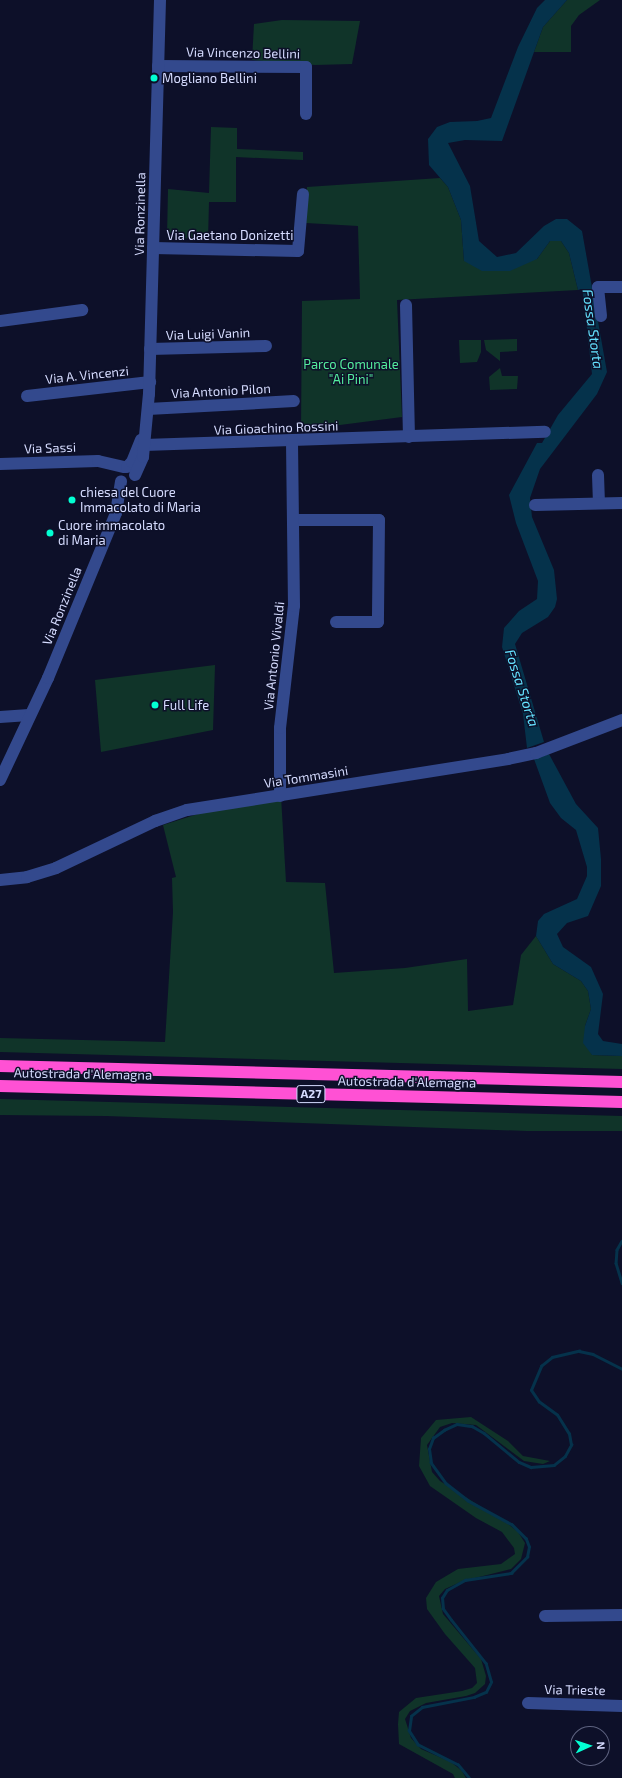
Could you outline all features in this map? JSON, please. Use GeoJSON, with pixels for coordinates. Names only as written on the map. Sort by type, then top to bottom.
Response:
{"type":"FeatureCollection","features":[{"type":"Feature","properties":{"kind":"highway","name":"Autostrada d'Alemagna"},"geometry":{"type":"LineString","coordinates":[[0,1066],[622,1082]]}},
{"type":"Feature","properties":{"kind":"highway","name":"Autostrada d'Alemagna"},"geometry":{"type":"LineString","coordinates":[[0,1086],[622,1102]]}},
{"type":"Feature","properties":{"kind":"street","name":"Via Ronzinella"},"geometry":{"type":"LineString","coordinates":[[125,475],[142,462],[150,382],[160,0]]}},
{"type":"Feature","properties":{"kind":"street","name":"Via Vincenzo Bellini"},"geometry":{"type":"LineString","coordinates":[[158,66],[306,67],[306,114]]}},
{"type":"Feature","properties":{"kind":"street","name":"Via Gaetano Donizetti"},"geometry":{"type":"LineString","coordinates":[[153,248],[298,251],[303,194]]}},
{"type":"Feature","properties":{"kind":"street"},"geometry":{"type":"LineString","coordinates":[[601,316],[598,287],[622,287]]}},
{"type":"Feature","properties":{"kind":"street"},"geometry":{"type":"LineString","coordinates":[[406,305],[409,437]]}},
{"type":"Feature","properties":{"kind":"street"},"geometry":{"type":"LineString","coordinates":[[0,321],[82,310]]}},
{"type":"Feature","properties":{"kind":"street","name":"Via Luigi Vanin"},"geometry":{"type":"LineString","coordinates":[[150,349],[266,346]]}},
{"type":"Feature","properties":{"kind":"street","name":"Via A. Vincenzi"},"geometry":{"type":"LineString","coordinates":[[27,396],[150,382]]}},
{"type":"Feature","properties":{"kind":"street","name":"Via Antonio Pilon"},"geometry":{"type":"LineString","coordinates":[[148,409],[294,402]]}},
{"type":"Feature","properties":{"kind":"street","name":"Via Ronzinella"},"geometry":{"type":"LineString","coordinates":[[1,776],[48,678],[118,507],[125,475],[138,460],[135,455],[146,428]]}},
{"type":"Feature","properties":{"kind":"street","name":"Via Gioachino Rossini"},"geometry":{"type":"LineString","coordinates":[[144,445],[545,432]]}},
{"type":"Feature","properties":{"kind":"street","name":"Via Antonio Vivaldi"},"geometry":{"type":"LineString","coordinates":[[280,796],[280,728],[294,606],[292,441]]}},
{"type":"Feature","properties":{"kind":"street","name":"Via Sassi"},"geometry":{"type":"LineString","coordinates":[[0,464],[102,462],[125,475]]}},
{"type":"Feature","properties":{"kind":"street"},"geometry":{"type":"LineString","coordinates":[[598,476],[599,503]]}},
{"type":"Feature","properties":{"kind":"street"},"geometry":{"type":"LineString","coordinates":[[535,505],[622,502]]}},
{"type":"Feature","properties":{"kind":"street"},"geometry":{"type":"LineString","coordinates":[[293,520],[379,520],[378,622],[336,622]]}},
{"type":"Feature","properties":{"kind":"street"},"geometry":{"type":"LineString","coordinates":[[0,717],[30,715]]}},
{"type":"Feature","properties":{"kind":"street","name":"Via Tommasini"},"geometry":{"type":"LineString","coordinates":[[0,880],[27,877],[56,868],[155,821],[187,810],[522,756],[622,720]]}},
{"type":"Feature","properties":{"kind":"street"},"geometry":{"type":"LineString","coordinates":[[545,1616],[622,1615]]}},
{"type":"Feature","properties":{"kind":"street","name":"Via Trieste"},"geometry":{"type":"LineString","coordinates":[[528,1703],[622,1706]]}},
{"type":"Feature","properties":{"kind":"green space"},"geometry":{"type":"Polygon","coordinates":[[[567,0],[600,0],[579,15],[571,26],[571,52],[534,52],[543,27],[567,0]]]}},
{"type":"Feature","properties":{"kind":"green space"},"geometry":{"type":"Polygon","coordinates":[[[282,20],[360,21],[352,64],[315,65],[252,60],[254,24],[282,20]]]}},
{"type":"Feature","properties":{"kind":"green space"},"geometry":{"type":"Polygon","coordinates":[[[211,127],[237,128],[237,149],[303,152],[303,160],[236,157],[236,202],[209,202],[208,240],[167,237],[168,189],[209,193],[211,127]]]}},
{"type":"Feature","properties":{"kind":"green space","name":"Parco Comunale \"Ai Pini\""},"geometry":{"type":"Polygon","coordinates":[[[440,178],[448,187],[461,220],[464,261],[537,259],[550,241],[561,241],[569,253],[578,290],[397,300],[402,417],[301,430],[302,301],[360,299],[358,226],[306,223],[307,187],[440,178]]]}},
{"type":"Feature","properties":{"kind":"green space"},"geometry":{"type":"Polygon","coordinates":[[[517,339],[517,351],[500,352],[500,361],[486,350],[484,340],[517,339]]]}},
{"type":"Feature","properties":{"kind":"green space"},"geometry":{"type":"Polygon","coordinates":[[[459,340],[481,340],[481,352],[477,362],[460,363],[459,340]]]}},
{"type":"Feature","properties":{"kind":"green space"},"geometry":{"type":"Polygon","coordinates":[[[500,368],[502,376],[518,376],[517,389],[490,390],[489,377],[500,368]]]}},
{"type":"Feature","properties":{"kind":"green space","name":"Full Life"},"geometry":{"type":"Polygon","coordinates":[[[215,665],[213,730],[101,752],[95,680],[215,665]]]}},
{"type":"Feature","properties":{"kind":"green space"},"geometry":{"type":"Polygon","coordinates":[[[281,796],[286,882],[325,883],[334,973],[405,968],[467,959],[468,1011],[513,1005],[521,955],[536,936],[553,964],[581,981],[588,991],[591,1009],[585,1026],[592,1055],[622,1056],[622,1069],[0,1052],[0,1038],[165,1042],[173,912],[172,878],[176,877],[163,825],[201,813],[281,796]]]}},
{"type":"Feature","properties":{"kind":"green space"},"geometry":{"type":"Polygon","coordinates":[[[0,1099],[622,1116],[622,1131],[527,1131],[106,1116],[0,1115],[0,1099]]]}},
{"type":"Feature","properties":{"kind":"green space"},"geometry":{"type":"Polygon","coordinates":[[[471,1417],[508,1441],[523,1456],[550,1461],[543,1464],[524,1461],[476,1425],[452,1423],[440,1427],[427,1445],[432,1472],[440,1481],[507,1523],[518,1532],[525,1543],[521,1559],[511,1569],[463,1581],[445,1589],[439,1596],[443,1614],[481,1659],[486,1676],[485,1684],[475,1693],[466,1696],[426,1703],[410,1711],[405,1719],[411,1738],[421,1749],[451,1762],[462,1771],[466,1778],[455,1778],[453,1774],[399,1744],[398,1724],[399,1712],[416,1698],[462,1691],[472,1688],[477,1683],[475,1668],[445,1634],[427,1609],[426,1598],[436,1582],[458,1569],[501,1564],[515,1554],[514,1548],[502,1532],[476,1518],[430,1486],[419,1466],[421,1438],[436,1420],[471,1417]]]}},
{"type":"Feature","properties":{"kind":"water"},"geometry":{"type":"Polygon","coordinates":[[[545,0],[567,0],[543,27],[502,141],[465,140],[448,143],[470,186],[479,241],[497,257],[516,253],[544,226],[556,219],[567,219],[582,231],[607,372],[597,394],[540,469],[530,498],[532,517],[554,570],[557,599],[555,607],[548,617],[522,633],[515,644],[544,742],[527,748],[523,714],[502,647],[504,628],[519,611],[537,599],[538,581],[516,523],[509,495],[537,443],[542,443],[558,415],[592,374],[583,294],[581,289],[578,290],[569,253],[561,241],[550,241],[537,259],[510,271],[482,271],[464,261],[461,220],[448,187],[429,165],[428,139],[437,127],[450,122],[477,121],[491,118],[518,47],[537,8],[545,0]]]}},
{"type":"Feature","properties":{"kind":"water"},"geometry":{"type":"Polygon","coordinates":[[[549,754],[576,804],[598,828],[601,859],[601,886],[588,916],[567,923],[557,934],[563,947],[591,967],[603,994],[598,1034],[603,1041],[622,1044],[622,1056],[592,1055],[583,1043],[585,1026],[591,1009],[588,991],[581,981],[553,964],[536,936],[538,921],[544,914],[577,899],[587,876],[587,867],[576,830],[561,818],[550,803],[534,759],[549,754]]]}},
{"type":"Feature","properties":{"kind":"waterway","name":"Fossa Storta"},"geometry":{"type":"LineString","coordinates":[[622,1241],[617,1250],[616,1263],[622,1283]]}},
{"type":"Feature","properties":{"kind":"waterway","name":"Fossa Storta"},"geometry":{"type":"LineString","coordinates":[[469,1778],[458,1765],[418,1745],[409,1731],[411,1716],[422,1707],[474,1697],[486,1692],[491,1682],[486,1664],[443,1609],[442,1598],[447,1590],[465,1580],[511,1573],[527,1557],[529,1547],[526,1539],[512,1525],[468,1501],[446,1484],[431,1463],[429,1449],[433,1438],[444,1430],[457,1424],[472,1426],[484,1433],[519,1462],[531,1467],[554,1465],[565,1456],[571,1445],[569,1434],[557,1415],[539,1402],[531,1390],[541,1366],[552,1357],[579,1351],[593,1354],[622,1369]]}},
{"type":"Feature","properties":{"kind":"place","name":"Mogliano Bellini"},"geometry":{"type":"Point","coordinates":[154,78]}},
{"type":"Feature","properties":{"kind":"place","name":"chiesa del Cuore Immacolato di Maria"},"geometry":{"type":"Point","coordinates":[72,500]}},
{"type":"Feature","properties":{"kind":"place","name":"Cuore immacolato di Maria"},"geometry":{"type":"Point","coordinates":[50,533]}},
{"type":"Feature","properties":{"kind":"place","name":"Full Life"},"geometry":{"type":"Point","coordinates":[155,705]}}]}
